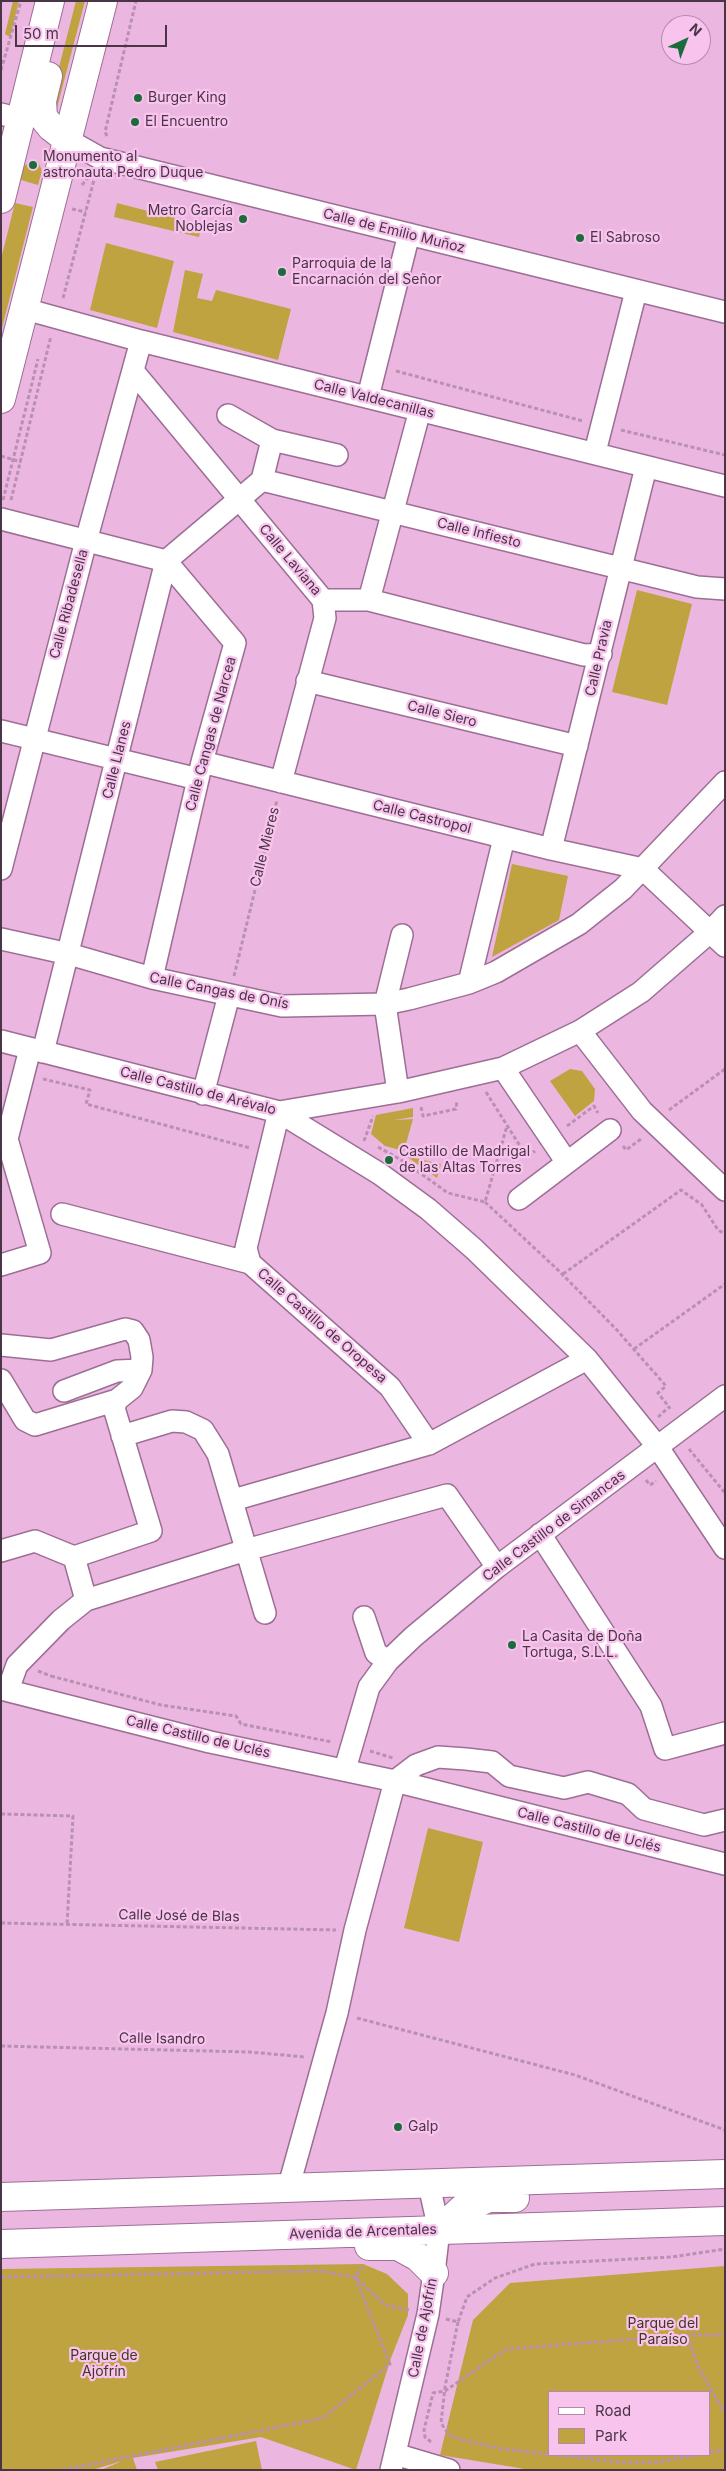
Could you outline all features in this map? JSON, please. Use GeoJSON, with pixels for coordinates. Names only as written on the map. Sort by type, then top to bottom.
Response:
{"type":"FeatureCollection","features":[{"type":"Feature","properties":{"kind":"main road"},"geometry":{"type":"LineString","coordinates":[[1,198],[11,117],[50,1]]}},
{"type":"Feature","properties":{"kind":"main road"},"geometry":{"type":"LineString","coordinates":[[67,1],[42,101],[44,117],[51,127],[68,140]]}},
{"type":"Feature","properties":{"kind":"main road"},"geometry":{"type":"LineString","coordinates":[[1,400],[103,1]]}},
{"type":"Feature","properties":{"kind":"main road"},"geometry":{"type":"LineString","coordinates":[[11,117],[68,140]]}},
{"type":"Feature","properties":{"kind":"main road"},"geometry":{"type":"LineString","coordinates":[[1,2197],[719,2175]]}},
{"type":"Feature","properties":{"kind":"main road"},"geometry":{"type":"LineString","coordinates":[[439,2230],[462,2209],[489,2198],[635,2194],[683,2188],[719,2175]]}},
{"type":"Feature","properties":{"kind":"main road","name":"Avenida de Arcentales"},"geometry":{"type":"LineString","coordinates":[[1,2244],[725,2221]]}},
{"type":"Feature","properties":{"kind":"main road"},"geometry":{"type":"LineString","coordinates":[[277,2235],[293,2247],[398,2246],[418,2257],[434,2272]]}},
{"type":"Feature","properties":{"kind":"street","name":"Calle de Emilio Muñoz"},"geometry":{"type":"LineString","coordinates":[[68,140],[100,158],[725,312]]}},
{"type":"Feature","properties":{"kind":"street"},"geometry":{"type":"LineString","coordinates":[[368,397],[409,234]]}},
{"type":"Feature","properties":{"kind":"street"},"geometry":{"type":"LineString","coordinates":[[595,452],[636,290]]}},
{"type":"Feature","properties":{"kind":"street","name":"Calle Valdecanillas"},"geometry":{"type":"LineString","coordinates":[[25,309],[141,340],[725,486]]}},
{"type":"Feature","properties":{"kind":"street","name":"Calle Ribadesella"},"geometry":{"type":"LineString","coordinates":[[1,869],[86,541],[141,340]]}},
{"type":"Feature","properties":{"kind":"street","name":"Calle Laviana"},"geometry":{"type":"LineString","coordinates":[[133,370],[324,600],[369,600],[584,655],[601,654]]}},
{"type":"Feature","properties":{"kind":"street"},"geometry":{"type":"LineString","coordinates":[[369,600],[420,410]]}},
{"type":"Feature","properties":{"kind":"street"},"geometry":{"type":"LineString","coordinates":[[228,416],[272,440],[337,455]]}},
{"type":"Feature","properties":{"kind":"street"},"geometry":{"type":"LineString","coordinates":[[5,515],[86,541],[166,561],[238,498],[262,480],[272,440]]}},
{"type":"Feature","properties":{"kind":"street","name":"Calle Pravia"},"geometry":{"type":"LineString","coordinates":[[551,849],[646,467]]}},
{"type":"Feature","properties":{"kind":"street","name":"Calle Infiesto"},"geometry":{"type":"LineString","coordinates":[[262,480],[697,587],[725,589]]}},
{"type":"Feature","properties":{"kind":"street","name":"Calle Llanes"},"geometry":{"type":"LineString","coordinates":[[37,1050],[69,954],[166,561]]}},
{"type":"Feature","properties":{"kind":"street","name":"Calle Cangas de Narcea"},"geometry":{"type":"LineString","coordinates":[[152,978],[200,771],[234,643],[166,561]]}},
{"type":"Feature","properties":{"kind":"street"},"geometry":{"type":"LineString","coordinates":[[281,782],[325,618],[324,600]]}},
{"type":"Feature","properties":{"kind":"street","name":"Calle Siero"},"geometry":{"type":"LineString","coordinates":[[307,681],[577,746]]}},
{"type":"Feature","properties":{"kind":"street","name":"Calle Castropol"},"geometry":{"type":"LineString","coordinates":[[1,731],[118,760],[281,782],[504,838],[644,869]]}},
{"type":"Feature","properties":{"kind":"street","name":"Calle Cangas de Onís"},"geometry":{"type":"LineString","coordinates":[[1,938],[69,954],[152,978],[282,1006],[385,1004],[469,982],[496,972],[579,924],[623,889],[644,869],[725,782]]}},
{"type":"Feature","properties":{"kind":"street"},"geometry":{"type":"LineString","coordinates":[[469,982],[504,838]]}},
{"type":"Feature","properties":{"kind":"street"},"geometry":{"type":"LineString","coordinates":[[644,869],[717,939]]}},
{"type":"Feature","properties":{"kind":"street","name":"Calle Castillo de Arévalo"},"geometry":{"type":"LineString","coordinates":[[1,1041],[279,1112],[398,1092],[503,1068],[580,1031],[641,992],[717,939],[725,916]]}},
{"type":"Feature","properties":{"kind":"street"},"geometry":{"type":"LineString","coordinates":[[398,1092],[385,1004],[402,934]]}},
{"type":"Feature","properties":{"kind":"street"},"geometry":{"type":"LineString","coordinates":[[203,1094],[229,995]]}},
{"type":"Feature","properties":{"kind":"street"},"geometry":{"type":"LineString","coordinates":[[580,1031],[642,1111],[725,1190]]}},
{"type":"Feature","properties":{"kind":"street"},"geometry":{"type":"LineString","coordinates":[[1,1265],[40,1253],[7,1139],[21,1080],[37,1050]]}},
{"type":"Feature","properties":{"kind":"street"},"geometry":{"type":"LineString","coordinates":[[503,1068],[561,1153]]}},
{"type":"Feature","properties":{"kind":"street"},"geometry":{"type":"LineString","coordinates":[[279,1112],[364,1164],[428,1209],[474,1249],[587,1359],[718,1523],[725,1548]]}},
{"type":"Feature","properties":{"kind":"street","name":"Calle Castillo de Oropesa"},"geometry":{"type":"LineString","coordinates":[[279,1112],[246,1248],[250,1263],[390,1386],[429,1444]]}},
{"type":"Feature","properties":{"kind":"street"},"geometry":{"type":"LineString","coordinates":[[519,1199],[561,1153],[610,1130]]}},
{"type":"Feature","properties":{"kind":"street"},"geometry":{"type":"LineString","coordinates":[[62,1214],[250,1263]]}},
{"type":"Feature","properties":{"kind":"street"},"geometry":{"type":"LineString","coordinates":[[1,1345],[51,1350],[125,1329],[133,1331],[139,1340],[142,1357],[141,1370],[132,1388],[115,1404],[35,1425],[25,1420],[1,1380]]}},
{"type":"Feature","properties":{"kind":"street"},"geometry":{"type":"LineString","coordinates":[[233,1500],[429,1444],[587,1359]]}},
{"type":"Feature","properties":{"kind":"street"},"geometry":{"type":"LineString","coordinates":[[72,1414],[63,1390],[117,1371],[141,1370]]}},
{"type":"Feature","properties":{"kind":"street","name":"Calle Castillo de Simancas"},"geometry":{"type":"LineString","coordinates":[[345,1769],[370,1686],[388,1661],[413,1637],[497,1567],[725,1396]]}},
{"type":"Feature","properties":{"kind":"street"},"geometry":{"type":"LineString","coordinates":[[1,1551],[35,1541],[74,1557],[151,1531],[122,1436],[115,1404]]}},
{"type":"Feature","properties":{"kind":"street"},"geometry":{"type":"LineString","coordinates":[[122,1436],[172,1421],[186,1422],[203,1430],[218,1454],[265,1613]]}},
{"type":"Feature","properties":{"kind":"street"},"geometry":{"type":"LineString","coordinates":[[4,1690],[17,1665],[61,1620],[86,1600],[246,1550],[447,1495],[497,1567]]}},
{"type":"Feature","properties":{"kind":"street"},"geometry":{"type":"LineString","coordinates":[[540,1534],[651,1706],[665,1750],[725,1732]]}},
{"type":"Feature","properties":{"kind":"street"},"geometry":{"type":"LineString","coordinates":[[74,1557],[86,1600]]}},
{"type":"Feature","properties":{"kind":"street"},"geometry":{"type":"LineString","coordinates":[[364,1617],[376,1653],[388,1661]]}},
{"type":"Feature","properties":{"kind":"street","name":"Calle Castillo de Uclés"},"geometry":{"type":"LineString","coordinates":[[4,1690],[210,1742],[396,1781],[725,1864]]}},
{"type":"Feature","properties":{"kind":"street"},"geometry":{"type":"LineString","coordinates":[[288,2189],[337,2013],[356,1930],[396,1781],[416,1765],[438,1757],[492,1762],[509,1776],[564,1788],[588,1782],[628,1794],[644,1810],[704,1825],[725,1820]]}},
{"type":"Feature","properties":{"kind":"street","name":"Calle de Ajofrín"},"geometry":{"type":"LineString","coordinates":[[393,2462],[428,2314],[434,2272],[439,2230],[429,2185]]}},
{"type":"Feature","properties":{"kind":"street"},"geometry":{"type":"LineString","coordinates":[[393,2462],[449,2470]]}},
{"type":"Feature","properties":{"kind":"path"},"geometry":{"type":"LineString","coordinates":[[1,70],[21,1]]}},
{"type":"Feature","properties":{"kind":"path"},"geometry":{"type":"LineString","coordinates":[[106,136],[105,132],[136,1]]}},
{"type":"Feature","properties":{"kind":"path"},"geometry":{"type":"LineString","coordinates":[[63,301],[96,174]]}},
{"type":"Feature","properties":{"kind":"path"},"geometry":{"type":"LineString","coordinates":[[69,208],[86,212]]}},
{"type":"Feature","properties":{"kind":"path"},"geometry":{"type":"LineString","coordinates":[[5,515],[21,462],[53,332]]}},
{"type":"Feature","properties":{"kind":"path"},"geometry":{"type":"LineString","coordinates":[[1,506],[39,355]]}},
{"type":"Feature","properties":{"kind":"path"},"geometry":{"type":"LineString","coordinates":[[1,456],[21,462]]}},
{"type":"Feature","properties":{"kind":"path","name":"Calle Mieres"},"geometry":{"type":"LineString","coordinates":[[229,995],[281,782]]}},
{"type":"Feature","properties":{"kind":"path"},"geometry":{"type":"LineString","coordinates":[[653,1122],[725,1069]]}},
{"type":"Feature","properties":{"kind":"path"},"geometry":{"type":"LineString","coordinates":[[21,1080],[41,1085],[43,1078],[90,1090],[86,1104],[250,1148],[254,1135],[271,1142]]}},
{"type":"Feature","properties":{"kind":"path"},"geometry":{"type":"LineString","coordinates":[[484,1090],[527,1157],[542,1146],[546,1152],[561,1153]]}},
{"type":"Feature","properties":{"kind":"path"},"geometry":{"type":"LineString","coordinates":[[420,1104],[423,1116],[456,1109],[458,1096]]}},
{"type":"Feature","properties":{"kind":"path"},"geometry":{"type":"LineString","coordinates":[[364,1141],[375,1111],[366,1112]]}},
{"type":"Feature","properties":{"kind":"path"},"geometry":{"type":"LineString","coordinates":[[484,1202],[507,1125]]}},
{"type":"Feature","properties":{"kind":"path"},"geometry":{"type":"LineString","coordinates":[[563,1274],[681,1190],[702,1205],[718,1230],[725,1234]]}},
{"type":"Feature","properties":{"kind":"path"},"geometry":{"type":"LineString","coordinates":[[448,1193],[484,1202],[563,1274],[666,1386],[658,1393],[669,1407]]}},
{"type":"Feature","properties":{"kind":"path"},"geometry":{"type":"LineString","coordinates":[[634,1349],[725,1284]]}},
{"type":"Feature","properties":{"kind":"path"},"geometry":{"type":"LineString","coordinates":[[693,1454],[725,1493]]}},
{"type":"Feature","properties":{"kind":"path"},"geometry":{"type":"LineString","coordinates":[[51,1676],[161,1705],[236,1716],[241,1724],[326,1741]]}},
{"type":"Feature","properties":{"kind":"path"},"geometry":{"type":"LineString","coordinates":[[1,1814],[73,1816],[68,1925]]}},
{"type":"Feature","properties":{"kind":"path","name":"Calle José de Blas"},"geometry":{"type":"LineString","coordinates":[[1,1923],[356,1930]]}},
{"type":"Feature","properties":{"kind":"path"},"geometry":{"type":"LineString","coordinates":[[337,2013],[575,2075],[725,2130]]}},
{"type":"Feature","properties":{"kind":"path","name":"Calle Isandro"},"geometry":{"type":"LineString","coordinates":[[1,2046],[250,2052],[323,2059]]}},
{"type":"Feature","properties":{"kind":"path"},"geometry":{"type":"LineString","coordinates":[[692,2456],[659,2462],[626,2463],[547,2456],[462,2440],[450,2435],[441,2423],[445,2391],[458,2322],[467,2297],[495,2278],[535,2264],[672,2257],[725,2248]]}},
{"type":"Feature","properties":{"kind":"path"},"geometry":{"type":"LineString","coordinates":[[354,2277],[363,2264]]}},
{"type":"Feature","properties":{"kind":"path"},"geometry":{"type":"LineString","coordinates":[[1,2277],[320,2272],[354,2277],[385,2305],[458,2322]]}},
{"type":"Feature","properties":{"kind":"path"},"geometry":{"type":"LineString","coordinates":[[62,2470],[323,2418],[390,2364],[354,2277]]}},
{"type":"Feature","properties":{"kind":"path"},"geometry":{"type":"LineString","coordinates":[[687,2335],[698,2367],[725,2413]]}},
{"type":"Feature","properties":{"kind":"path"},"geometry":{"type":"LineString","coordinates":[[434,2444],[425,2438],[424,2430],[433,2393],[445,2391],[506,2349],[687,2335],[725,2335]]}},
{"type":"Feature","properties":{"kind":"path"},"geometry":{"type":"LineString","coordinates":[[711,2452],[725,2450]]}},
{"type":"Feature","properties":{"kind":"green space"},"geometry":{"type":"Polygon","coordinates":[[[13,1],[19,1],[10,37],[5,34],[13,1]]]}},
{"type":"Feature","properties":{"kind":"green space"},"geometry":{"type":"Polygon","coordinates":[[[76,1],[85,1],[57,108],[54,110],[49,106],[76,1]]]}},
{"type":"Feature","properties":{"kind":"green space"},"geometry":{"type":"Polygon","coordinates":[[[32,160],[38,161],[42,171],[38,185],[21,180],[23,167],[32,160]]]}},
{"type":"Feature","properties":{"kind":"green space"},"geometry":{"type":"Polygon","coordinates":[[[15,203],[33,207],[1,332],[1,259],[15,203]]]}},
{"type":"Feature","properties":{"kind":"green space"},"geometry":{"type":"Polygon","coordinates":[[[117,203],[202,225],[199,237],[114,217],[117,203]]]}},
{"type":"Feature","properties":{"kind":"green space"},"geometry":{"type":"Polygon","coordinates":[[[106,243],[174,261],[157,328],[90,310],[106,243]]]}},
{"type":"Feature","properties":{"kind":"green space"},"geometry":{"type":"Polygon","coordinates":[[[185,270],[203,274],[197,298],[212,301],[216,290],[291,309],[278,360],[173,332],[185,270]]]}},
{"type":"Feature","properties":{"kind":"green space"},"geometry":{"type":"Polygon","coordinates":[[[637,590],[692,604],[667,705],[612,692],[637,590]]]}},
{"type":"Feature","properties":{"kind":"green space"},"geometry":{"type":"Polygon","coordinates":[[[512,864],[568,876],[559,920],[492,957],[512,864]]]}},
{"type":"Feature","properties":{"kind":"green space"},"geometry":{"type":"Polygon","coordinates":[[[570,1069],[582,1071],[595,1089],[594,1101],[575,1116],[550,1081],[570,1069]]]}},
{"type":"Feature","properties":{"kind":"green space"},"geometry":{"type":"Polygon","coordinates":[[[413,1108],[413,1117],[394,1120],[413,1119],[404,1151],[385,1146],[371,1134],[376,1115],[413,1108]]]}},
{"type":"Feature","properties":{"kind":"green space"},"geometry":{"type":"Polygon","coordinates":[[[406,1156],[441,1164],[437,1178],[406,1156]]]}},
{"type":"Feature","properties":{"kind":"green space"},"geometry":{"type":"Polygon","coordinates":[[[428,1828],[483,1842],[459,1942],[404,1928],[428,1828]]]}},
{"type":"Feature","properties":{"kind":"green space","name":"Parque de Ajofrín"},"geometry":{"type":"Polygon","coordinates":[[[363,2264],[387,2274],[408,2294],[408,2315],[391,2358],[356,2470],[261,2437],[133,2458],[137,2470],[101,2470],[122,2461],[92,2470],[1,2470],[1,2269],[363,2264]]]}},
{"type":"Feature","properties":{"kind":"green space","name":"Parque del Paraíso"},"geometry":{"type":"Polygon","coordinates":[[[725,2266],[725,2470],[531,2470],[440,2455],[473,2320],[510,2283],[725,2266]]]}},
{"type":"Feature","properties":{"kind":"green space"},"geometry":{"type":"Polygon","coordinates":[[[256,2441],[262,2470],[158,2470],[155,2462],[256,2441]]]}},
{"type":"Feature","properties":{"kind":"place","name":"Burger King"},"geometry":{"type":"Point","coordinates":[138,98]}},
{"type":"Feature","properties":{"kind":"place","name":"El Encuentro"},"geometry":{"type":"Point","coordinates":[135,122]}},
{"type":"Feature","properties":{"kind":"place","name":"Monumento al astronauta Pedro Duque"},"geometry":{"type":"Point","coordinates":[33,165]}},
{"type":"Feature","properties":{"kind":"place","name":"Metro García Noblejas"},"geometry":{"type":"Point","coordinates":[243,219]}},
{"type":"Feature","properties":{"kind":"place","name":"El Sabroso"},"geometry":{"type":"Point","coordinates":[580,238]}},
{"type":"Feature","properties":{"kind":"place","name":"Parroquia de la Encarnación del Señor"},"geometry":{"type":"Point","coordinates":[282,272]}},
{"type":"Feature","properties":{"kind":"place","name":"Castillo de Madrigal de las Altas Torres"},"geometry":{"type":"Point","coordinates":[389,1160]}},
{"type":"Feature","properties":{"kind":"place","name":"La Casita de Doña Tortuga, S.L.L."},"geometry":{"type":"Point","coordinates":[512,1645]}},
{"type":"Feature","properties":{"kind":"place","name":"Galp"},"geometry":{"type":"Point","coordinates":[398,2127]}}]}
